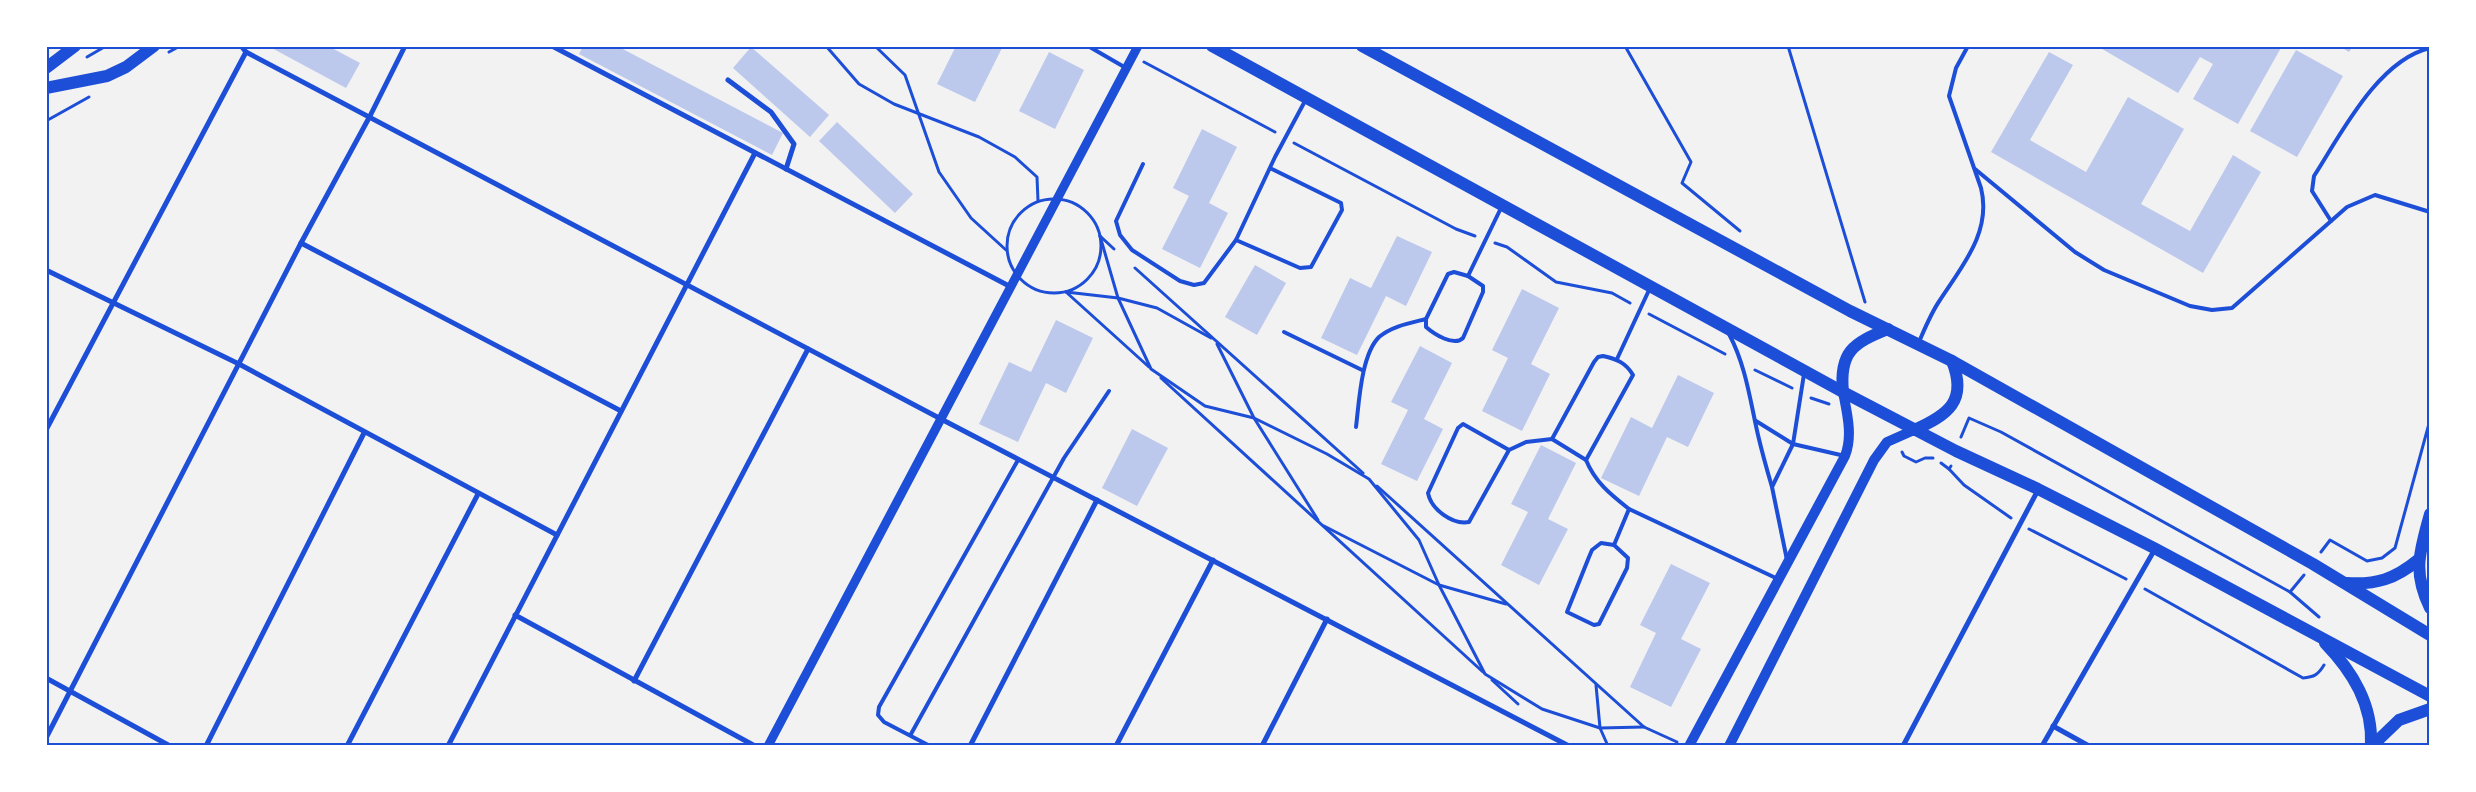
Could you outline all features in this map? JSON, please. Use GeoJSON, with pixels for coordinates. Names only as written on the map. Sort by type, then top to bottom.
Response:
{"type":"FeatureCollection","features":[{"type":"Feature","properties":{"kind":"main road"},"geometry":{"type":"LineString","coordinates":[[46,68],[75,46]]}},
{"type":"Feature","properties":{"kind":"main road"},"geometry":{"type":"LineString","coordinates":[[46,88],[107,76],[126,67],[154,46]]}},
{"type":"Feature","properties":{"kind":"main road"},"geometry":{"type":"LineString","coordinates":[[1212,46],[1305,99],[1914,430],[2156,548],[2430,696]]}},
{"type":"Feature","properties":{"kind":"main road"},"geometry":{"type":"LineString","coordinates":[[1362,46],[1850,311],[1952,362],[2313,564],[2430,635]]}},
{"type":"Feature","properties":{"kind":"main road"},"geometry":{"type":"LineString","coordinates":[[1686,745],[1845,456],[1848,447],[1842,371],[1847,353],[1858,343],[1888,329]]}},
{"type":"Feature","properties":{"kind":"main road"},"geometry":{"type":"LineString","coordinates":[[1729,746],[1874,460],[1887,442],[1894,437],[1939,419],[1951,409],[1958,386],[1952,362]]}},
{"type":"Feature","properties":{"kind":"main road"},"geometry":{"type":"LineString","coordinates":[[2430,514],[2418,560],[2422,589],[2430,608]]}},
{"type":"Feature","properties":{"kind":"main road"},"geometry":{"type":"LineString","coordinates":[[2343,583],[2377,583],[2392,578],[2418,560]]}},
{"type":"Feature","properties":{"kind":"main road"},"geometry":{"type":"LineString","coordinates":[[2318,635],[2332,650],[2363,696],[2370,717],[2371,746]]}},
{"type":"Feature","properties":{"kind":"main road"},"geometry":{"type":"LineString","coordinates":[[2371,746],[2399,720],[2430,709]]}},
{"type":"Feature","properties":{"kind":"street"},"geometry":{"type":"LineString","coordinates":[[241,46],[246,52],[686,285],[1569,746]]}},
{"type":"Feature","properties":{"kind":"street"},"geometry":{"type":"LineString","coordinates":[[46,738],[301,243],[406,46]]}},
{"type":"Feature","properties":{"kind":"street"},"geometry":{"type":"LineString","coordinates":[[552,46],[1011,287]]}},
{"type":"Feature","properties":{"kind":"street"},"geometry":{"type":"LineString","coordinates":[[768,746],[1138,46]]}},
{"type":"Feature","properties":{"kind":"street"},"geometry":{"type":"LineString","coordinates":[[46,430],[246,52]]}},
{"type":"Feature","properties":{"kind":"street"},"geometry":{"type":"LineString","coordinates":[[728,80],[771,112],[794,144],[786,169]]}},
{"type":"Feature","properties":{"kind":"street"},"geometry":{"type":"LineString","coordinates":[[448,746],[755,153]]}},
{"type":"Feature","properties":{"kind":"street"},"geometry":{"type":"LineString","coordinates":[[301,243],[621,410]]}},
{"type":"Feature","properties":{"kind":"street"},"geometry":{"type":"LineString","coordinates":[[46,270],[112,304],[239,364],[364,433],[557,535]]}},
{"type":"Feature","properties":{"kind":"street"},"geometry":{"type":"LineString","coordinates":[[634,681],[808,349]]}},
{"type":"Feature","properties":{"kind":"street"},"geometry":{"type":"LineString","coordinates":[[206,746],[364,433]]}},
{"type":"Feature","properties":{"kind":"street"},"geometry":{"type":"LineString","coordinates":[[1904,746],[2038,489]]}},
{"type":"Feature","properties":{"kind":"street"},"geometry":{"type":"LineString","coordinates":[[347,746],[478,494]]}},
{"type":"Feature","properties":{"kind":"street"},"geometry":{"type":"LineString","coordinates":[[970,746],[1096,500]]}},
{"type":"Feature","properties":{"kind":"street"},"geometry":{"type":"LineString","coordinates":[[2042,746],[2156,548]]}},
{"type":"Feature","properties":{"kind":"street"},"geometry":{"type":"LineString","coordinates":[[1116,746],[1213,560]]}},
{"type":"Feature","properties":{"kind":"street"},"geometry":{"type":"LineString","coordinates":[[515,615],[755,746]]}},
{"type":"Feature","properties":{"kind":"street"},"geometry":{"type":"LineString","coordinates":[[1262,746],[1326,619]]}},
{"type":"Feature","properties":{"kind":"street"},"geometry":{"type":"LineString","coordinates":[[46,678],[72,690],[170,746]]}},
{"type":"Feature","properties":{"kind":"street"},"geometry":{"type":"LineString","coordinates":[[2053,726],[2089,746]]}},
{"type":"Feature","properties":{"kind":"lane"},"geometry":{"type":"LineString","coordinates":[[1088,46],[1126,68]]}},
{"type":"Feature","properties":{"kind":"lane"},"geometry":{"type":"LineString","coordinates":[[1918,344],[1939,301],[1960,272],[1977,239],[1984,200],[1949,96],[1956,68],[1968,46]]}},
{"type":"Feature","properties":{"kind":"lane"},"geometry":{"type":"LineString","coordinates":[[2331,221],[2312,191],[2314,176],[2369,90],[2415,51],[2430,48]]}},
{"type":"Feature","properties":{"kind":"lane"},"geometry":{"type":"LineString","coordinates":[[1143,164],[1116,221],[1120,236],[1132,250],[1180,281],[1194,285],[1204,283],[1236,240],[1284,137],[1305,99]]}},
{"type":"Feature","properties":{"kind":"lane"},"geometry":{"type":"LineString","coordinates":[[1236,240],[1300,268],[1311,267],[1342,210],[1341,203],[1335,198],[1270,168]]}},
{"type":"Feature","properties":{"kind":"lane"},"geometry":{"type":"LineString","coordinates":[[1975,169],[2075,252],[2104,270],[2190,306],[2212,310],[2232,308],[2347,207],[2375,195],[2430,212]]}},
{"type":"Feature","properties":{"kind":"lane"},"geometry":{"type":"LineString","coordinates":[[1468,276],[1503,205]]}},
{"type":"Feature","properties":{"kind":"lane"},"geometry":{"type":"LineString","coordinates":[[1454,272],[1468,276],[1483,286],[1484,292],[1463,338],[1459,342],[1453,342],[1429,330],[1426,327],[1426,319],[1448,274],[1454,272]]}},
{"type":"Feature","properties":{"kind":"lane"},"geometry":{"type":"LineString","coordinates":[[1617,359],[1642,310],[1651,287]]}},
{"type":"Feature","properties":{"kind":"lane"},"geometry":{"type":"LineString","coordinates":[[1356,427],[1362,370],[1378,338],[1400,325],[1426,319]]}},
{"type":"Feature","properties":{"kind":"lane"},"geometry":{"type":"LineString","coordinates":[[1726,328],[1741,363],[1772,488],[1787,562]]}},
{"type":"Feature","properties":{"kind":"lane"},"geometry":{"type":"LineString","coordinates":[[1284,332],[1362,370]]}},
{"type":"Feature","properties":{"kind":"lane"},"geometry":{"type":"LineString","coordinates":[[1552,439],[1598,357],[1603,356],[1617,359],[1630,368],[1633,375],[1586,460]]}},
{"type":"Feature","properties":{"kind":"lane"},"geometry":{"type":"LineString","coordinates":[[1772,488],[1793,444],[1804,371]]}},
{"type":"Feature","properties":{"kind":"lane"},"geometry":{"type":"LineString","coordinates":[[911,734],[1053,477],[1109,391]]}},
{"type":"Feature","properties":{"kind":"lane"},"geometry":{"type":"LineString","coordinates":[[1756,421],[1793,444],[1845,456]]}},
{"type":"Feature","properties":{"kind":"lane"},"geometry":{"type":"LineString","coordinates":[[1509,450],[1463,424],[1458,428],[1428,492],[1430,502],[1436,510],[1462,523],[1469,522],[1509,450],[1526,442],[1552,439],[1586,460],[1592,474],[1602,487],[1629,509],[1778,579]]}},
{"type":"Feature","properties":{"kind":"lane"},"geometry":{"type":"LineString","coordinates":[[930,746],[911,734],[884,722],[878,715],[879,707],[1018,460]]}},
{"type":"Feature","properties":{"kind":"lane"},"geometry":{"type":"LineString","coordinates":[[1614,545],[1629,509]]}},
{"type":"Feature","properties":{"kind":"lane"},"geometry":{"type":"LineString","coordinates":[[1601,543],[1614,545],[1628,558],[1627,568],[1599,624],[1594,625],[1567,612],[1568,605],[1592,550],[1601,543]]}},
{"type":"Feature","properties":{"kind":"path"},"geometry":{"type":"LineString","coordinates":[[826,46],[859,84],[894,104],[980,137],[1014,157],[1037,177],[1038,201]]}},
{"type":"Feature","properties":{"kind":"path"},"geometry":{"type":"LineString","coordinates":[[875,46],[905,75],[938,172],[971,218],[1006,250],[1022,281],[1036,290],[1118,298],[1157,308],[1216,341],[1254,418],[1320,524],[1439,585],[1508,604]]}},
{"type":"Feature","properties":{"kind":"path"},"geometry":{"type":"LineString","coordinates":[[1625,46],[1692,162],[1682,183],[1740,232]]}},
{"type":"Feature","properties":{"kind":"path"},"geometry":{"type":"LineString","coordinates":[[1782,46],[1789,48],[1871,320]]}},
{"type":"Feature","properties":{"kind":"path"},"geometry":{"type":"LineString","coordinates":[[1133,57],[1456,229],[1507,247],[1556,282],[1612,292],[1741,363],[1800,392],[1846,410]]}},
{"type":"Feature","properties":{"kind":"path"},"geometry":{"type":"LineString","coordinates":[[1006,250],[1007,235],[1012,222],[1023,210],[1038,201],[1057,200],[1072,202],[1085,211],[1093,221],[1100,236],[1118,298],[1151,369],[1205,406],[1254,418],[1327,454],[1369,479],[1419,540],[1439,585],[1485,674],[1542,709],[1600,728],[1644,727]]}},
{"type":"Feature","properties":{"kind":"path"},"geometry":{"type":"LineString","coordinates":[[1100,236],[1121,256]]}},
{"type":"Feature","properties":{"kind":"path"},"geometry":{"type":"LineString","coordinates":[[1066,292],[1086,281],[1096,268],[1100,255],[1100,236]]}},
{"type":"Feature","properties":{"kind":"path"},"geometry":{"type":"LineString","coordinates":[[1129,262],[1644,727],[1686,745]]}},
{"type":"Feature","properties":{"kind":"path"},"geometry":{"type":"LineString","coordinates":[[1066,292],[1522,707]]}},
{"type":"Feature","properties":{"kind":"path"},"geometry":{"type":"LineString","coordinates":[[1950,469],[1969,418],[2009,436],[2290,592],[2326,623]]}},
{"type":"Feature","properties":{"kind":"path"},"geometry":{"type":"LineString","coordinates":[[2290,592],[2330,540],[2367,561],[2382,558],[2395,548],[2430,420]]}},
{"type":"Feature","properties":{"kind":"path"},"geometry":{"type":"LineString","coordinates":[[1894,437],[1904,456],[1916,462],[1925,458],[1934,458],[1950,469],[1964,485],[2020,524],[2135,584],[2303,678],[2314,677],[2320,673],[2332,650]]}},
{"type":"Feature","properties":{"kind":"path"},"geometry":{"type":"LineString","coordinates":[[1596,684],[1600,728],[1608,746]]}},
{"type":"Feature","properties":{"kind":"building"},"geometry":{"type":"Polygon","coordinates":[[[268,46],[328,46],[360,63],[346,88],[268,46]]]}},
{"type":"Feature","properties":{"kind":"building"},"geometry":{"type":"Polygon","coordinates":[[[583,46],[617,46],[783,133],[772,155],[579,54],[583,46]]]}},
{"type":"Feature","properties":{"kind":"building"},"geometry":{"type":"Polygon","coordinates":[[[956,46],[1003,46],[975,102],[937,84],[956,46]]]}},
{"type":"Feature","properties":{"kind":"building"},"geometry":{"type":"Polygon","coordinates":[[[2097,46],[2222,48],[2282,46],[2238,124],[2193,99],[2213,64],[2200,57],[2178,93],[2097,46]]]}},
{"type":"Feature","properties":{"kind":"building"},"geometry":{"type":"Polygon","coordinates":[[[2339,46],[2353,46],[2349,52],[2339,46]]]}},
{"type":"Feature","properties":{"kind":"building"},"geometry":{"type":"Polygon","coordinates":[[[751,47],[829,115],[810,137],[733,68],[751,47]]]}},
{"type":"Feature","properties":{"kind":"building"},"geometry":{"type":"Polygon","coordinates":[[[2296,50],[2343,76],[2297,157],[2250,131],[2296,50]]]}},
{"type":"Feature","properties":{"kind":"building"},"geometry":{"type":"Polygon","coordinates":[[[1049,52],[1084,70],[1055,129],[1019,111],[1049,52]]]}},
{"type":"Feature","properties":{"kind":"building"},"geometry":{"type":"Polygon","coordinates":[[[2049,52],[2073,65],[2030,140],[2086,172],[2128,97],[2184,129],[2141,204],[2190,231],[2233,155],[2261,172],[2203,273],[1991,152],[2049,52]]]}},
{"type":"Feature","properties":{"kind":"building"},"geometry":{"type":"Polygon","coordinates":[[[837,122],[913,194],[895,213],[819,141],[837,122]]]}},
{"type":"Feature","properties":{"kind":"building"},"geometry":{"type":"Polygon","coordinates":[[[1202,129],[1237,147],[1209,203],[1228,213],[1200,268],[1162,249],[1189,196],[1173,188],[1202,129]]]}},
{"type":"Feature","properties":{"kind":"building"},"geometry":{"type":"Polygon","coordinates":[[[1397,236],[1432,252],[1406,306],[1386,296],[1357,355],[1321,338],[1350,278],[1371,288],[1397,236]]]}},
{"type":"Feature","properties":{"kind":"building"},"geometry":{"type":"Polygon","coordinates":[[[1255,265],[1286,283],[1257,335],[1225,317],[1255,265]]]}},
{"type":"Feature","properties":{"kind":"building"},"geometry":{"type":"Polygon","coordinates":[[[1522,289],[1559,308],[1531,364],[1550,374],[1522,431],[1482,411],[1508,358],[1492,350],[1522,289]]]}},
{"type":"Feature","properties":{"kind":"building"},"geometry":{"type":"Polygon","coordinates":[[[1056,320],[1093,338],[1066,393],[1046,383],[1018,442],[979,424],[1009,362],[1031,372],[1056,320]]]}},
{"type":"Feature","properties":{"kind":"building"},"geometry":{"type":"Polygon","coordinates":[[[1420,346],[1452,363],[1424,419],[1443,429],[1417,481],[1381,464],[1408,410],[1391,402],[1420,346]]]}},
{"type":"Feature","properties":{"kind":"building"},"geometry":{"type":"Polygon","coordinates":[[[1678,375],[1714,393],[1688,447],[1667,437],[1639,496],[1601,478],[1631,417],[1652,428],[1678,375]]]}},
{"type":"Feature","properties":{"kind":"building"},"geometry":{"type":"Polygon","coordinates":[[[1132,429],[1168,448],[1137,506],[1102,488],[1132,429]]]}},
{"type":"Feature","properties":{"kind":"building"},"geometry":{"type":"Polygon","coordinates":[[[1541,445],[1576,463],[1548,519],[1568,529],[1539,585],[1501,565],[1528,512],[1511,504],[1541,445]]]}},
{"type":"Feature","properties":{"kind":"building"},"geometry":{"type":"Polygon","coordinates":[[[1671,564],[1710,583],[1681,639],[1701,649],[1671,707],[1630,687],[1656,633],[1640,625],[1671,564]]]}}]}
